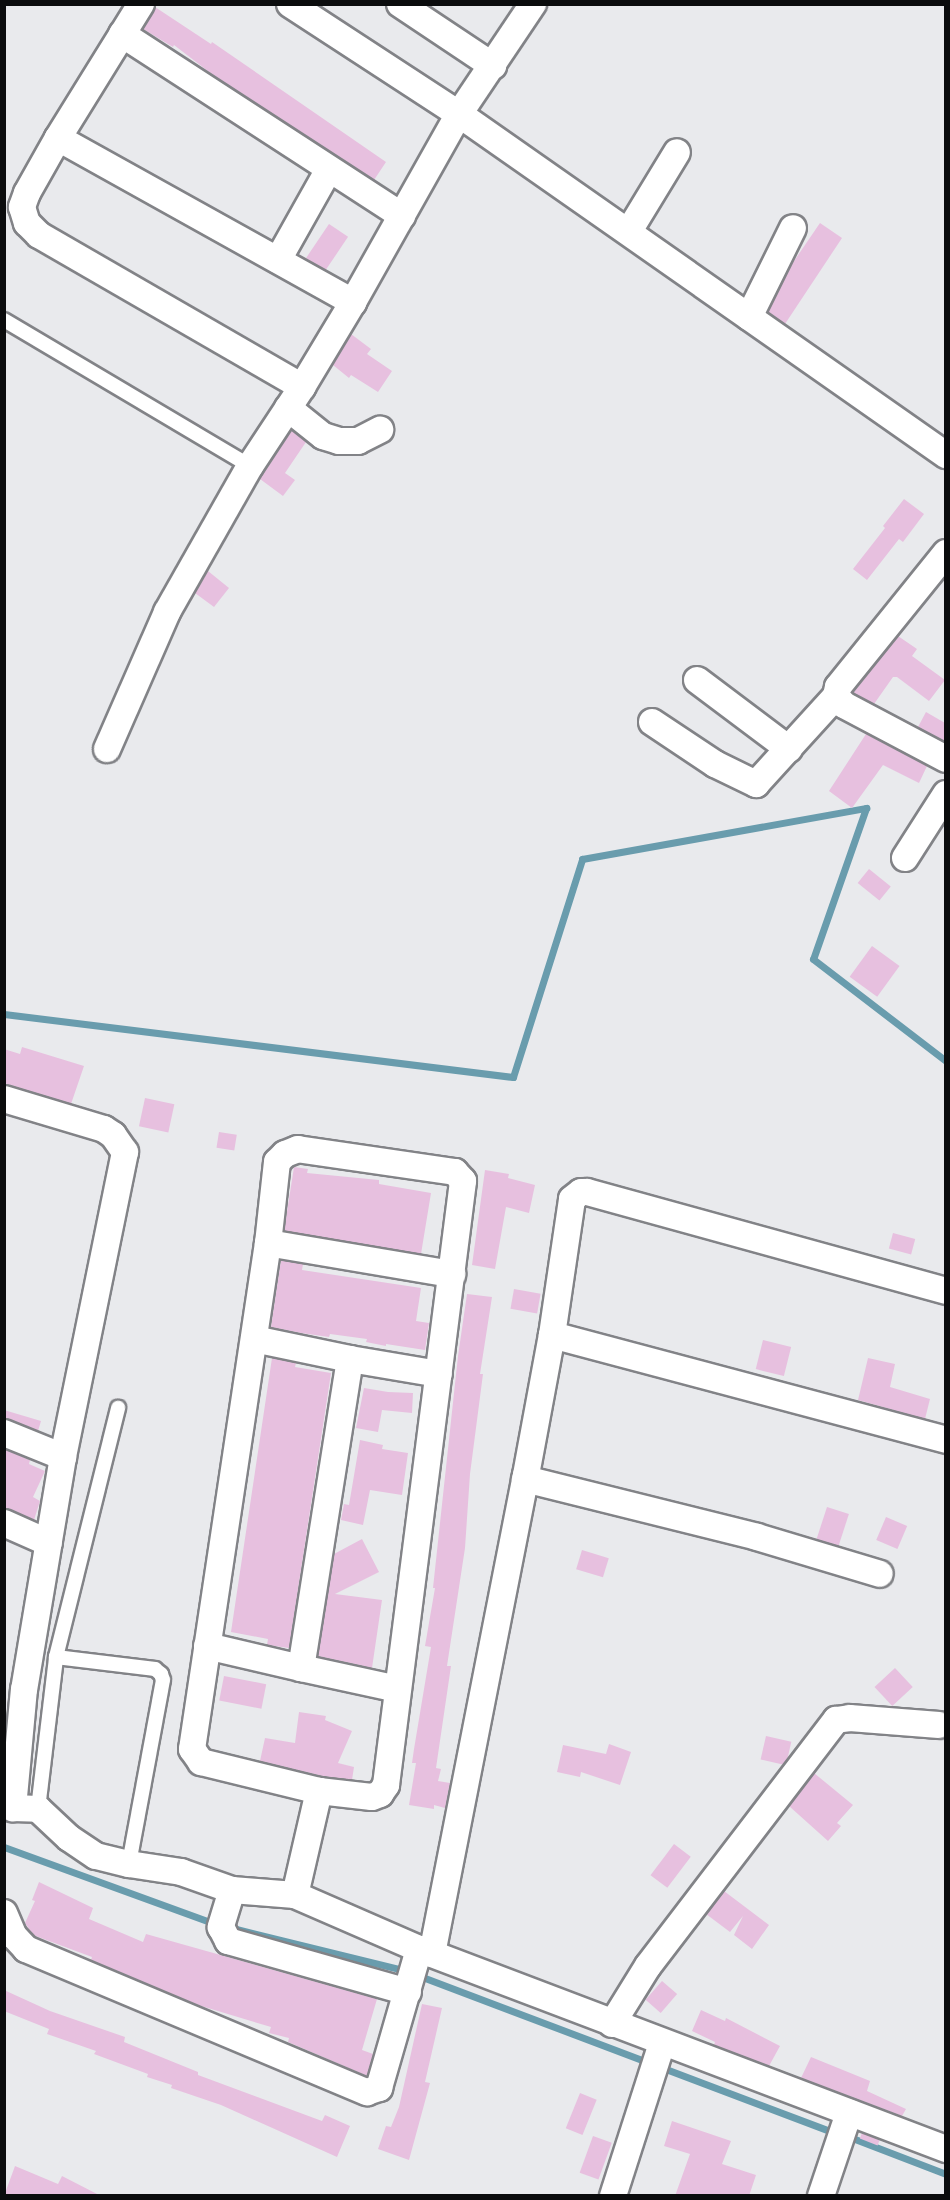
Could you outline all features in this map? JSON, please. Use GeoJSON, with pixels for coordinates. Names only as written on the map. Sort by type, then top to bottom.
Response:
{"type":"FeatureCollection","features":[{"type":"Feature","properties":{"kind":"street"},"geometry":{"type":"LineString","coordinates":[[141,4],[57,138],[22,207],[27,223],[39,235],[302,387]]}},
{"type":"Feature","properties":{"kind":"street"},"geometry":{"type":"LineString","coordinates":[[290,4],[459,114],[629,231],[945,455]]}},
{"type":"Feature","properties":{"kind":"street"},"geometry":{"type":"LineString","coordinates":[[400,4],[493,66]]}},
{"type":"Feature","properties":{"kind":"street"},"geometry":{"type":"LineString","coordinates":[[107,749],[167,612],[250,466],[302,387],[353,302],[459,114],[533,4]]}},
{"type":"Feature","properties":{"kind":"street"},"geometry":{"type":"LineString","coordinates":[[122,34],[402,216]]}},
{"type":"Feature","properties":{"kind":"street"},"geometry":{"type":"LineString","coordinates":[[57,138],[353,302]]}},
{"type":"Feature","properties":{"kind":"street"},"geometry":{"type":"LineString","coordinates":[[629,231],[677,152]]}},
{"type":"Feature","properties":{"kind":"street"},"geometry":{"type":"LineString","coordinates":[[278,260],[329,169]]}},
{"type":"Feature","properties":{"kind":"street"},"geometry":{"type":"LineString","coordinates":[[749,317],[793,228]]}},
{"type":"Feature","properties":{"kind":"street"},"geometry":{"type":"LineString","coordinates":[[288,408],[323,436],[339,441],[358,441],[380,430]]}},
{"type":"Feature","properties":{"kind":"street"},"geometry":{"type":"LineString","coordinates":[[652,722],[751,784],[760,782],[836,696],[838,687],[945,552]]}},
{"type":"Feature","properties":{"kind":"street"},"geometry":{"type":"LineString","coordinates":[[697,680],[789,748]]}},
{"type":"Feature","properties":{"kind":"street"},"geometry":{"type":"LineString","coordinates":[[836,696],[844,705],[945,759]]}},
{"type":"Feature","properties":{"kind":"street"},"geometry":{"type":"LineString","coordinates":[[905,858],[945,794]]}},
{"type":"Feature","properties":{"kind":"street"},"geometry":{"type":"LineString","coordinates":[[4,1099],[105,1129],[113,1135],[125,1152],[63,1457],[24,1689],[18,1810],[96,1856],[181,1872],[227,1908],[295,1895],[417,1968]]}},
{"type":"Feature","properties":{"kind":"street"},"geometry":{"type":"LineString","coordinates":[[298,1149],[455,1172],[463,1181],[386,1785],[380,1794],[364,1798],[319,1791],[201,1762],[196,1758],[192,1749],[268,1243],[277,1162],[291,1151],[298,1149]]}},
{"type":"Feature","properties":{"kind":"street"},"geometry":{"type":"LineString","coordinates":[[4,1913],[14,1936],[26,1949],[367,2092],[379,2088],[417,1968],[525,1479],[552,1335],[572,1199],[581,1192],[945,1291]]}},
{"type":"Feature","properties":{"kind":"street"},"geometry":{"type":"LineString","coordinates":[[268,1243],[452,1274]]}},
{"type":"Feature","properties":{"kind":"street"},"geometry":{"type":"LineString","coordinates":[[552,1335],[945,1440]]}},
{"type":"Feature","properties":{"kind":"street"},"geometry":{"type":"LineString","coordinates":[[254,1339],[350,1359],[439,1374]]}},
{"type":"Feature","properties":{"kind":"street"},"geometry":{"type":"LineString","coordinates":[[301,1668],[350,1359]]}},
{"type":"Feature","properties":{"kind":"street"},"geometry":{"type":"LineString","coordinates":[[4,1433],[63,1457]]}},
{"type":"Feature","properties":{"kind":"street"},"geometry":{"type":"LineString","coordinates":[[525,1479],[758,1537],[880,1574]]}},
{"type":"Feature","properties":{"kind":"street"},"geometry":{"type":"LineString","coordinates":[[4,1523],[49,1543]]}},
{"type":"Feature","properties":{"kind":"street"},"geometry":{"type":"LineString","coordinates":[[207,1646],[398,1689]]}},
{"type":"Feature","properties":{"kind":"street"},"geometry":{"type":"LineString","coordinates":[[612,2024],[648,1965],[836,1720],[850,1718],[939,1725]]}},
{"type":"Feature","properties":{"kind":"street"},"geometry":{"type":"LineString","coordinates":[[295,1895],[319,1791]]}},
{"type":"Feature","properties":{"kind":"street"},"geometry":{"type":"LineString","coordinates":[[227,1908],[223,1935],[230,1943],[417,1968],[612,2024],[656,2060],[845,2122],[945,2149]]}},
{"type":"Feature","properties":{"kind":"street"},"geometry":{"type":"LineString","coordinates":[[614,2196],[656,2060]]}},
{"type":"Feature","properties":{"kind":"street"},"geometry":{"type":"LineString","coordinates":[[821,2196],[845,2122]]}},
{"type":"Feature","properties":{"kind":"lane"},"geometry":{"type":"LineString","coordinates":[[4,320],[250,466]]}},
{"type":"Feature","properties":{"kind":"lane"},"geometry":{"type":"LineString","coordinates":[[18,1810],[118,1408]]}},
{"type":"Feature","properties":{"kind":"lane"},"geometry":{"type":"LineString","coordinates":[[56,1657],[155,1669],[163,1680],[129,1864]]}},
{"type":"Feature","properties":{"kind":"building"},"geometry":{"type":"Polygon","coordinates":[[[155,7],[211,44],[212,42],[386,162],[374,180],[213,75],[174,45],[173,47],[143,29],[155,7]]]}},
{"type":"Feature","properties":{"kind":"building"},"geometry":{"type":"Polygon","coordinates":[[[820,223],[842,238],[785,324],[768,312],[792,264],[820,223]]]}},
{"type":"Feature","properties":{"kind":"building"},"geometry":{"type":"Polygon","coordinates":[[[329,224],[348,237],[325,271],[306,258],[329,224]]]}},
{"type":"Feature","properties":{"kind":"building"},"geometry":{"type":"Polygon","coordinates":[[[351,334],[371,349],[367,354],[392,371],[378,392],[351,375],[349,378],[333,365],[351,334]]]}},
{"type":"Feature","properties":{"kind":"building"},"geometry":{"type":"Polygon","coordinates":[[[292,430],[306,442],[285,473],[295,480],[283,496],[260,479],[292,430]]]}},
{"type":"Feature","properties":{"kind":"building"},"geometry":{"type":"Polygon","coordinates":[[[904,499],[924,514],[903,542],[899,539],[867,580],[853,569],[904,499]]]}},
{"type":"Feature","properties":{"kind":"building"},"geometry":{"type":"Polygon","coordinates":[[[208,571],[229,588],[214,607],[195,593],[208,571]]]}},
{"type":"Feature","properties":{"kind":"building"},"geometry":{"type":"Polygon","coordinates":[[[898,636],[917,649],[912,656],[945,680],[929,701],[897,677],[893,677],[874,704],[853,693],[898,636]]]}},
{"type":"Feature","properties":{"kind":"building"},"geometry":{"type":"Polygon","coordinates":[[[926,712],[945,723],[945,742],[918,727],[926,712]]]}},
{"type":"Feature","properties":{"kind":"building"},"geometry":{"type":"Polygon","coordinates":[[[866,734],[927,766],[919,783],[883,765],[852,808],[829,791],[866,734]]]}},
{"type":"Feature","properties":{"kind":"building"},"geometry":{"type":"Polygon","coordinates":[[[869,869],[891,887],[879,901],[858,883],[869,869]]]}},
{"type":"Feature","properties":{"kind":"building"},"geometry":{"type":"Polygon","coordinates":[[[872,946],[900,966],[877,997],[850,977],[872,946]]]}},
{"type":"Feature","properties":{"kind":"building"},"geometry":{"type":"Polygon","coordinates":[[[22,1047],[84,1066],[71,1104],[4,1083],[4,1049],[20,1054],[22,1047]]]}},
{"type":"Feature","properties":{"kind":"building"},"geometry":{"type":"Polygon","coordinates":[[[145,1098],[174,1104],[168,1133],[139,1126],[145,1098]]]}},
{"type":"Feature","properties":{"kind":"building"},"geometry":{"type":"Polygon","coordinates":[[[219,1132],[237,1135],[234,1151],[216,1148],[219,1132]]]}},
{"type":"Feature","properties":{"kind":"building"},"geometry":{"type":"Polygon","coordinates":[[[294,1167],[308,1169],[307,1173],[379,1180],[379,1184],[431,1193],[421,1254],[284,1231],[294,1167]]]}},
{"type":"Feature","properties":{"kind":"building"},"geometry":{"type":"Polygon","coordinates":[[[485,1170],[509,1174],[508,1178],[535,1185],[529,1213],[506,1207],[495,1269],[472,1265],[485,1170]]]}},
{"type":"Feature","properties":{"kind":"building"},"geometry":{"type":"Polygon","coordinates":[[[893,1233],[915,1239],[911,1254],[889,1248],[893,1233]]]}},
{"type":"Feature","properties":{"kind":"building"},"geometry":{"type":"Polygon","coordinates":[[[281,1260],[303,1264],[302,1270],[421,1288],[416,1321],[429,1323],[425,1350],[386,1344],[386,1346],[366,1342],[367,1339],[330,1334],[329,1337],[271,1327],[281,1260]]]}},
{"type":"Feature","properties":{"kind":"building"},"geometry":{"type":"Polygon","coordinates":[[[514,1289],[541,1294],[537,1313],[511,1309],[514,1289]]]}},
{"type":"Feature","properties":{"kind":"building"},"geometry":{"type":"Polygon","coordinates":[[[467,1294],[492,1297],[480,1374],[483,1374],[470,1474],[465,1548],[447,1666],[451,1666],[436,1768],[441,1769],[438,1781],[450,1783],[445,1808],[434,1805],[434,1809],[409,1805],[416,1763],[412,1763],[431,1647],[425,1646],[435,1588],[433,1588],[458,1356],[467,1294]]]}},
{"type":"Feature","properties":{"kind":"building"},"geometry":{"type":"Polygon","coordinates":[[[763,1340],[791,1347],[784,1376],[756,1369],[763,1340]]]}},
{"type":"Feature","properties":{"kind":"building"},"geometry":{"type":"Polygon","coordinates":[[[272,1358],[296,1363],[295,1367],[331,1373],[289,1648],[267,1645],[268,1639],[231,1632],[272,1358]]]}},
{"type":"Feature","properties":{"kind":"building"},"geometry":{"type":"Polygon","coordinates":[[[868,1358],[895,1364],[890,1387],[930,1399],[925,1419],[858,1400],[868,1358]]]}},
{"type":"Feature","properties":{"kind":"building"},"geometry":{"type":"Polygon","coordinates":[[[364,1388],[413,1393],[412,1413],[382,1410],[378,1432],[356,1428],[364,1388]]]}},
{"type":"Feature","properties":{"kind":"building"},"geometry":{"type":"Polygon","coordinates":[[[4,1410],[41,1421],[38,1431],[4,1418],[4,1410]]]}},
{"type":"Feature","properties":{"kind":"building"},"geometry":{"type":"Polygon","coordinates":[[[360,1440],[383,1445],[382,1449],[408,1453],[402,1495],[370,1490],[363,1525],[341,1520],[344,1504],[349,1505],[360,1440]]]}},
{"type":"Feature","properties":{"kind":"building"},"geometry":{"type":"Polygon","coordinates":[[[4,1449],[30,1460],[29,1464],[45,1471],[33,1497],[40,1501],[34,1520],[4,1508],[4,1449]]]}},
{"type":"Feature","properties":{"kind":"building"},"geometry":{"type":"Polygon","coordinates":[[[827,1507],[849,1514],[838,1546],[816,1539],[827,1507]]]}},
{"type":"Feature","properties":{"kind":"building"},"geometry":{"type":"Polygon","coordinates":[[[886,1517],[907,1526],[897,1549],[876,1540],[886,1517]]]}},
{"type":"Feature","properties":{"kind":"building"},"geometry":{"type":"Polygon","coordinates":[[[362,1539],[379,1572],[335,1594],[382,1600],[372,1668],[318,1656],[334,1554],[362,1539]]]}},
{"type":"Feature","properties":{"kind":"building"},"geometry":{"type":"Polygon","coordinates":[[[582,1550],[609,1558],[603,1577],[576,1569],[582,1550]]]}},
{"type":"Feature","properties":{"kind":"building"},"geometry":{"type":"Polygon","coordinates":[[[895,1668],[913,1687],[892,1706],[875,1687],[895,1668]]]}},
{"type":"Feature","properties":{"kind":"building"},"geometry":{"type":"Polygon","coordinates":[[[224,1676],[266,1684],[261,1709],[219,1701],[224,1676]]]}},
{"type":"Feature","properties":{"kind":"building"},"geometry":{"type":"Polygon","coordinates":[[[299,1712],[326,1716],[325,1720],[352,1731],[338,1763],[354,1767],[352,1780],[322,1776],[260,1761],[265,1738],[295,1743],[299,1712]]]}},
{"type":"Feature","properties":{"kind":"building"},"geometry":{"type":"Polygon","coordinates":[[[766,1736],[791,1742],[786,1765],[761,1759],[766,1736]]]}},
{"type":"Feature","properties":{"kind":"building"},"geometry":{"type":"Polygon","coordinates":[[[609,1744],[631,1752],[620,1785],[581,1772],[580,1777],[557,1772],[563,1745],[606,1754],[609,1744]]]}},
{"type":"Feature","properties":{"kind":"building"},"geometry":{"type":"Polygon","coordinates":[[[814,1773],[853,1805],[837,1823],[841,1826],[828,1841],[789,1806],[814,1773]]]}},
{"type":"Feature","properties":{"kind":"building"},"geometry":{"type":"Polygon","coordinates":[[[674,1844],[691,1857],[667,1888],[651,1875],[674,1844]]]}},
{"type":"Feature","properties":{"kind":"building"},"geometry":{"type":"Polygon","coordinates":[[[39,1882],[93,1908],[89,1919],[143,1942],[146,1934],[377,1999],[362,2050],[373,2054],[367,2076],[288,2042],[289,2038],[269,2033],[271,2027],[198,2005],[91,1960],[92,1957],[33,1935],[25,1923],[35,1901],[32,1900],[39,1882]]]}},
{"type":"Feature","properties":{"kind":"building"},"geometry":{"type":"Polygon","coordinates":[[[724,1891],[769,1925],[752,1949],[734,1935],[743,1916],[730,1932],[706,1914],[724,1891]]]}},
{"type":"Feature","properties":{"kind":"building"},"geometry":{"type":"Polygon","coordinates":[[[662,1981],[677,1994],[661,2013],[646,2000],[662,1981]]]}},
{"type":"Feature","properties":{"kind":"building"},"geometry":{"type":"Polygon","coordinates":[[[4,1990],[50,2011],[125,2037],[124,2042],[198,2072],[198,2075],[322,2121],[325,2115],[350,2126],[337,2157],[221,2105],[171,2088],[172,2085],[147,2077],[148,2074],[94,2054],[96,2051],[47,2034],[49,2029],[4,2011],[4,1990]]]}},
{"type":"Feature","properties":{"kind":"building"},"geometry":{"type":"Polygon","coordinates":[[[422,2004],[442,2008],[425,2082],[430,2083],[409,2160],[378,2149],[386,2126],[391,2127],[399,2107],[422,2004]]]}},
{"type":"Feature","properties":{"kind":"building"},"geometry":{"type":"Polygon","coordinates":[[[701,2010],[725,2021],[726,2018],[780,2046],[769,2066],[714,2045],[715,2042],[692,2031],[701,2010]]]}},
{"type":"Feature","properties":{"kind":"building"},"geometry":{"type":"Polygon","coordinates":[[[811,2057],[870,2081],[867,2091],[906,2109],[902,2116],[801,2078],[811,2057]]]}},
{"type":"Feature","properties":{"kind":"building"},"geometry":{"type":"Polygon","coordinates":[[[580,2093],[597,2100],[582,2135],[566,2128],[580,2093]]]}},
{"type":"Feature","properties":{"kind":"building"},"geometry":{"type":"Polygon","coordinates":[[[672,2121],[731,2141],[722,2164],[756,2175],[749,2196],[675,2196],[690,2154],[664,2146],[672,2121]]]}},
{"type":"Feature","properties":{"kind":"building"},"geometry":{"type":"Polygon","coordinates":[[[862,2133],[880,2140],[878,2145],[860,2139],[862,2133]]]}},
{"type":"Feature","properties":{"kind":"building"},"geometry":{"type":"Polygon","coordinates":[[[593,2136],[612,2143],[598,2179],[580,2173],[593,2136]]]}},
{"type":"Feature","properties":{"kind":"building"},"geometry":{"type":"Polygon","coordinates":[[[15,2166],[58,2184],[62,2176],[101,2196],[4,2196],[15,2166]]]}},
{"type":"Feature","properties":{"kind":"waterway"},"geometry":{"type":"LineString","coordinates":[[4,1014],[513,1077],[582,859],[866,808],[813,959],[946,1061]]}},
{"type":"Feature","properties":{"kind":"waterway"},"geometry":{"type":"LineString","coordinates":[[4,1847],[218,1925]]}},
{"type":"Feature","properties":{"kind":"waterway"},"geometry":{"type":"LineString","coordinates":[[228,1927],[407,1971]]}},
{"type":"Feature","properties":{"kind":"waterway"},"geometry":{"type":"LineString","coordinates":[[417,1975],[836,2133]]}},
{"type":"Feature","properties":{"kind":"waterway"},"geometry":{"type":"LineString","coordinates":[[847,2136],[946,2174]]}}]}
